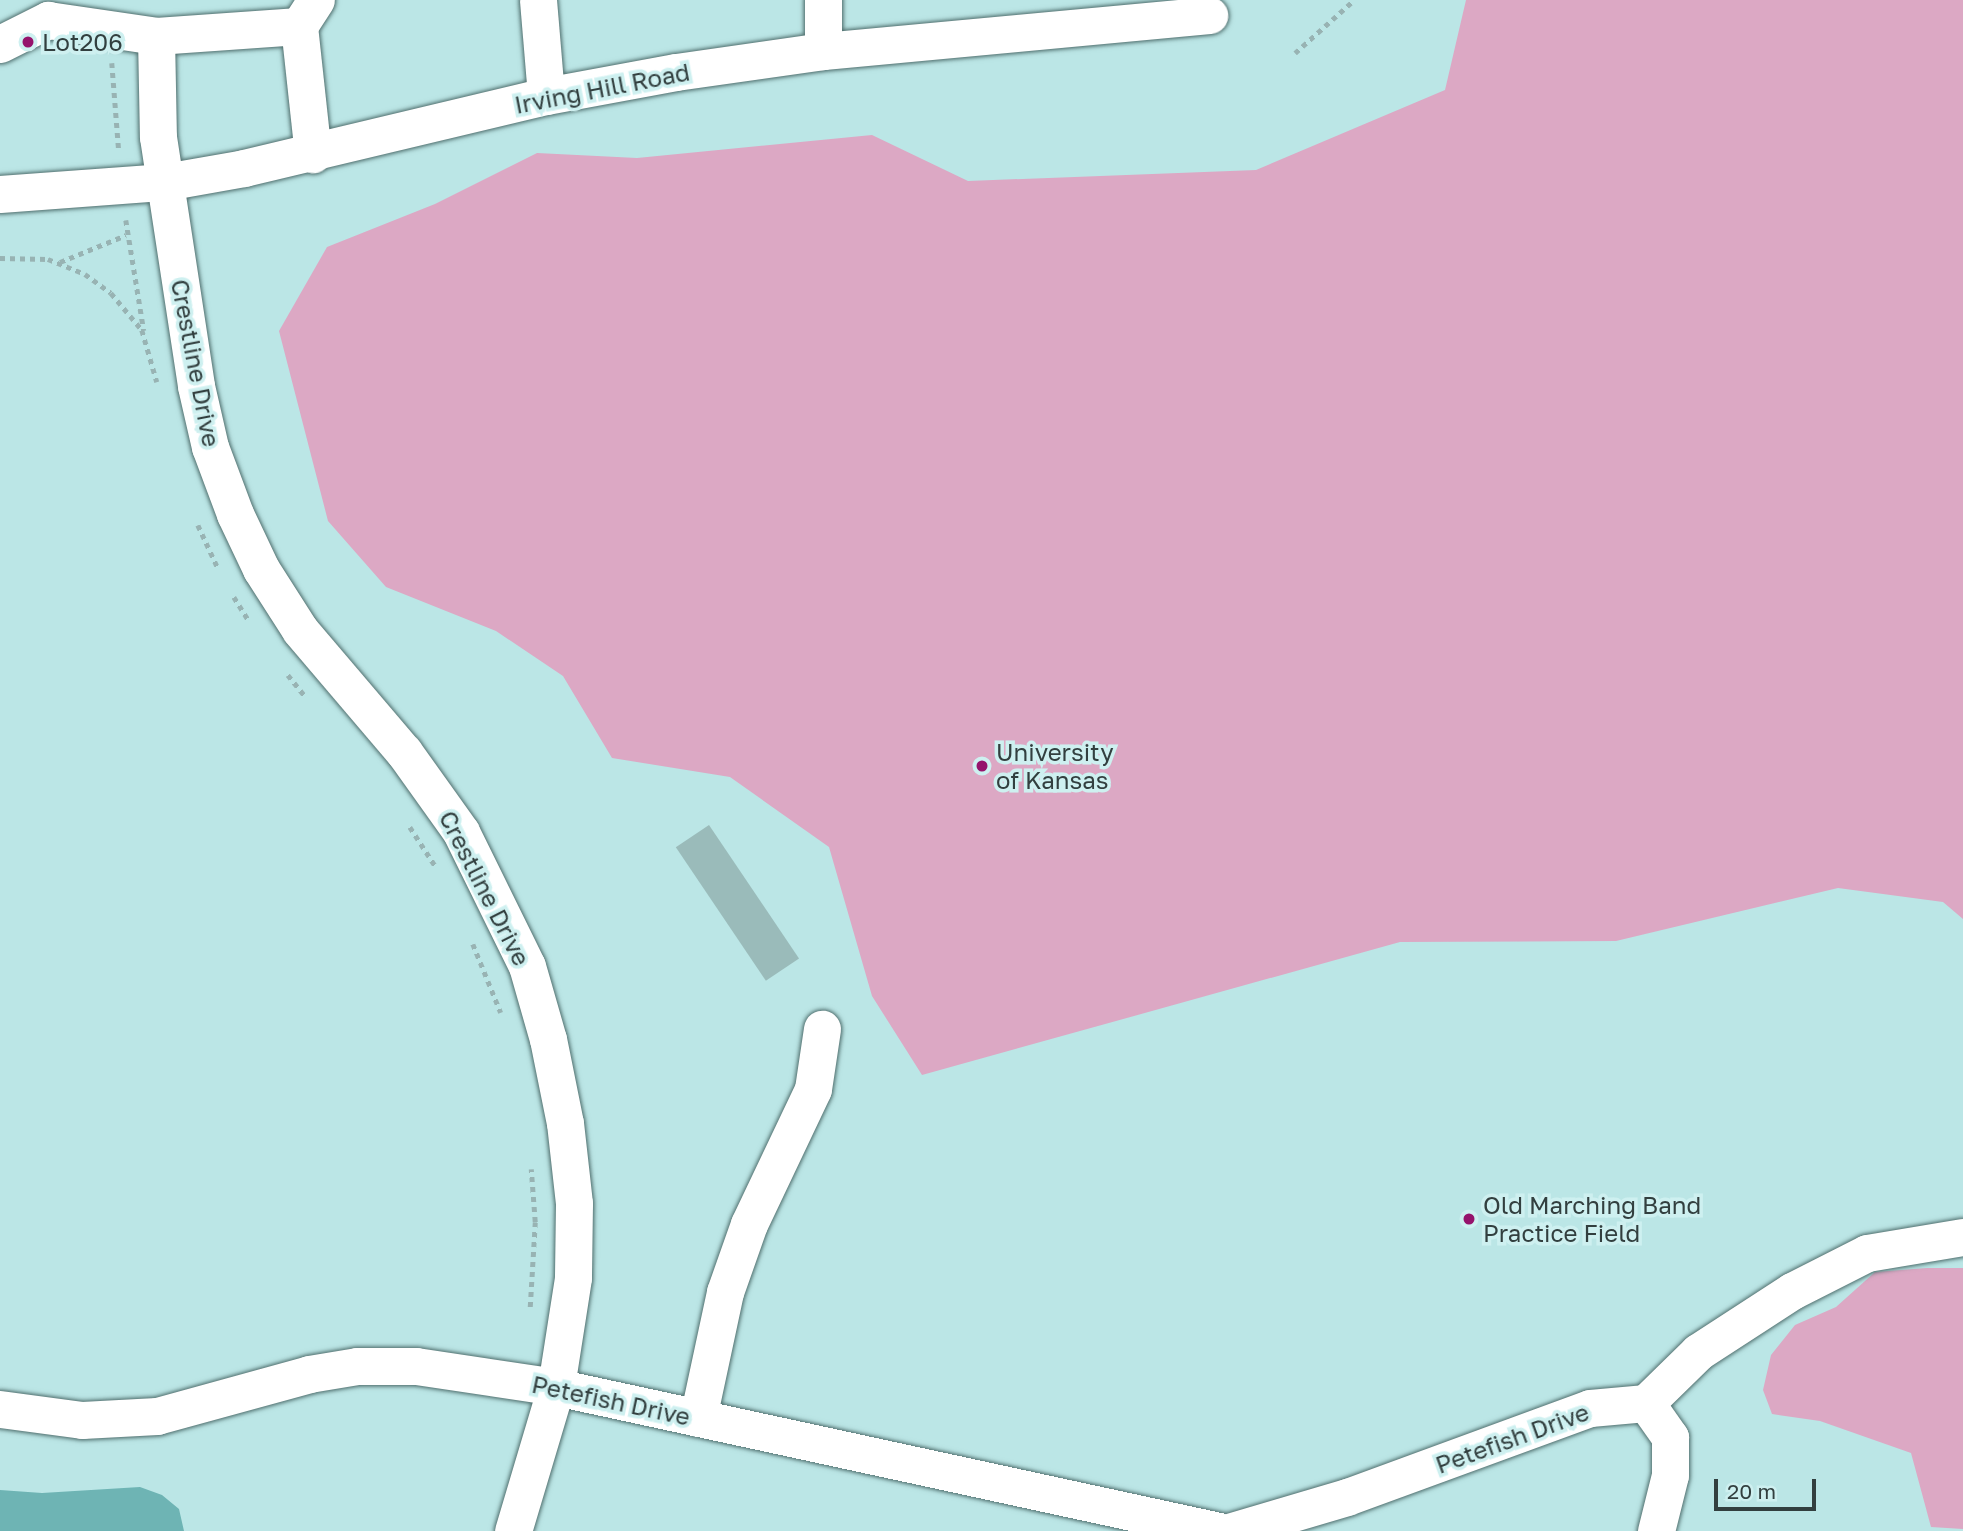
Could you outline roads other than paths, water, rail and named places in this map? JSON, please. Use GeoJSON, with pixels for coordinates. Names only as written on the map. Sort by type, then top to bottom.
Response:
{"type":"FeatureCollection","features":[{"type":"Feature","properties":{"kind":"street"},"geometry":{"type":"LineString","coordinates":[[538,0],[546,96]]}},
{"type":"Feature","properties":{"kind":"street"},"geometry":{"type":"LineString","coordinates":[[823,0],[823,51]]}},
{"type":"Feature","properties":{"kind":"street","name":"Irving Hill Road"},"geometry":{"type":"LineString","coordinates":[[0,194],[165,182],[313,154],[546,96],[823,51],[1163,9],[1209,15]]}},
{"type":"Feature","properties":{"kind":"street"},"geometry":{"type":"LineString","coordinates":[[0,44],[44,10],[156,36],[307,13],[313,154]]}},
{"type":"Feature","properties":{"kind":"street","name":"Crestline Drive"},"geometry":{"type":"LineString","coordinates":[[156,36],[158,137],[196,386],[211,447],[235,514],[261,569],[300,630],[404,752],[461,832],[527,966],[563,1111],[574,1203],[573,1278],[556,1387],[513,1531]]}},
{"type":"Feature","properties":{"kind":"street"},"geometry":{"type":"LineString","coordinates":[[698,1418],[725,1292],[749,1224],[813,1089],[822,1029]]}},
{"type":"Feature","properties":{"kind":"street"},"geometry":{"type":"LineString","coordinates":[[1656,1531],[1670,1475],[1670,1437],[1646,1403],[1698,1352],[1792,1291],[1867,1253],[1963,1237]]}},
{"type":"Feature","properties":{"kind":"street","name":"Petefish Drive"},"geometry":{"type":"LineString","coordinates":[[0,1409],[82,1420],[157,1416],[309,1374],[357,1366],[416,1366],[556,1387],[1219,1531]]}},
{"type":"Feature","properties":{"kind":"street","name":"Petefish Drive"},"geometry":{"type":"LineString","coordinates":[[1231,1531],[1347,1497],[1590,1408],[1646,1403]]}},
{"type":"Feature","properties":{"kind":"place","name":"Lot206"},"geometry":{"type":"Point","coordinates":[28,42]}},
{"type":"Feature","properties":{"kind":"place","name":"University of Kansas"},"geometry":{"type":"Point","coordinates":[982,766]}},
{"type":"Feature","properties":{"kind":"place","name":"Old Marching Band Practice Field"},"geometry":{"type":"Point","coordinates":[1469,1219]}}]}
